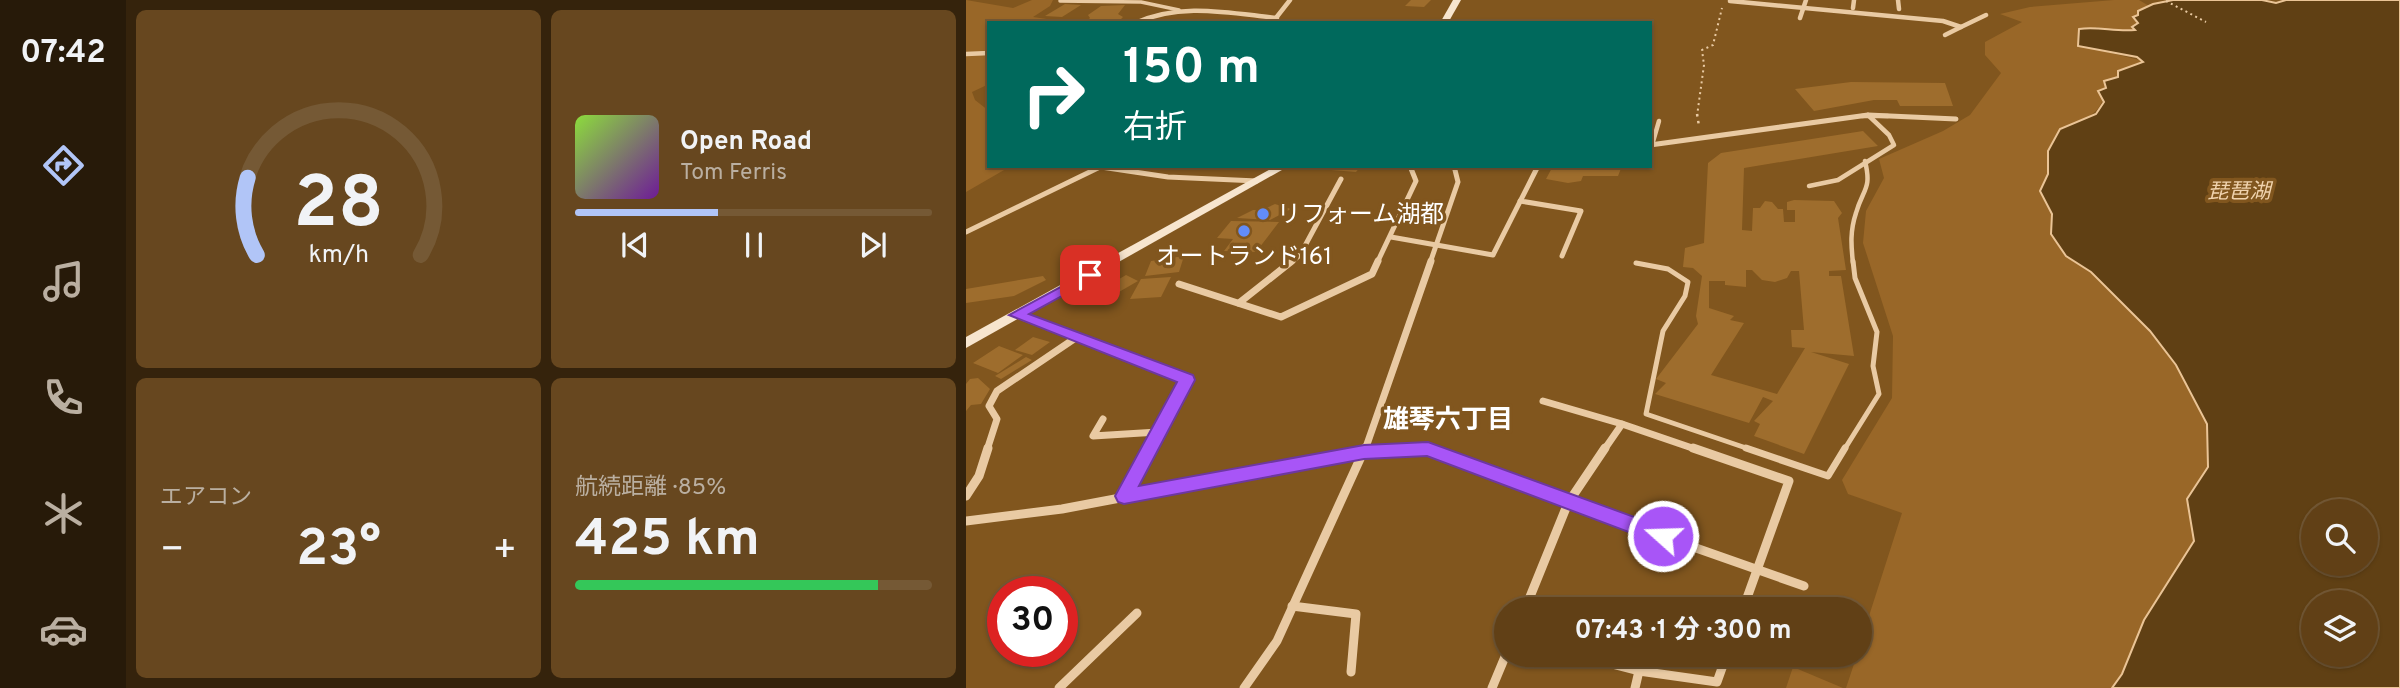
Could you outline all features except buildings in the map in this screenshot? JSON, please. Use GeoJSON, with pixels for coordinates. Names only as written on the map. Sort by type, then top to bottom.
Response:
{"type":"FeatureCollection","features":[{"type":"Feature","properties":{"kind":"main road"},"geometry":{"type":"LineString","coordinates":[[1445,21],[1457,0]]}},
{"type":"Feature","properties":{"kind":"main road"},"geometry":{"type":"LineString","coordinates":[[966,343],[1281,168]]}},
{"type":"Feature","properties":{"kind":"street"},"geometry":{"type":"LineString","coordinates":[[1274,21],[1290,0]]}},
{"type":"Feature","properties":{"kind":"street"},"geometry":{"type":"LineString","coordinates":[[1800,18],[1806,0]]}},
{"type":"Feature","properties":{"kind":"street"},"geometry":{"type":"LineString","coordinates":[[1853,8],[1854,0]]}},
{"type":"Feature","properties":{"kind":"street"},"geometry":{"type":"LineString","coordinates":[[1898,0],[1899,9]]}},
{"type":"Feature","properties":{"kind":"street"},"geometry":{"type":"LineString","coordinates":[[1727,1],[1943,21],[1961,27]]}},
{"type":"Feature","properties":{"kind":"street"},"geometry":{"type":"LineString","coordinates":[[1138,21],[1152,12],[1179,10],[1277,18]]}},
{"type":"Feature","properties":{"kind":"street"},"geometry":{"type":"LineString","coordinates":[[1945,35],[1986,15]]}},
{"type":"Feature","properties":{"kind":"street"},"geometry":{"type":"LineString","coordinates":[[966,54],[987,52]]}},
{"type":"Feature","properties":{"kind":"street"},"geometry":{"type":"LineString","coordinates":[[1652,145],[1868,115],[1956,119]]}},
{"type":"Feature","properties":{"kind":"street"},"geometry":{"type":"LineString","coordinates":[[966,232],[1099,168]]}},
{"type":"Feature","properties":{"kind":"street"},"geometry":{"type":"LineString","coordinates":[[1108,168],[1168,177],[1261,181]]}},
{"type":"Feature","properties":{"kind":"street"},"geometry":{"type":"LineString","coordinates":[[1179,284],[1281,317],[1372,274],[1416,181],[1411,168]]}},
{"type":"Feature","properties":{"kind":"street"},"geometry":{"type":"LineString","coordinates":[[1244,688],[1277,641],[1364,452],[1458,182],[1454,168]]}},
{"type":"Feature","properties":{"kind":"street"},"geometry":{"type":"LineString","coordinates":[[1391,237],[1493,255],[1537,168]]}},
{"type":"Feature","properties":{"kind":"street"},"geometry":{"type":"LineString","coordinates":[[1239,303],[1300,255],[1341,179]]}},
{"type":"Feature","properties":{"kind":"street"},"geometry":{"type":"LineString","coordinates":[[1520,201],[1581,211],[1562,256]]}},
{"type":"Feature","properties":{"kind":"street"},"geometry":{"type":"LineString","coordinates":[[1017,315],[1187,380],[1124,496]]}},
{"type":"Feature","properties":{"kind":"street"},"geometry":{"type":"LineString","coordinates":[[966,496],[979,476],[997,419],[989,406],[997,391],[1074,339]]}},
{"type":"Feature","properties":{"kind":"street"},"geometry":{"type":"LineString","coordinates":[[1543,401],[1622,424],[1789,481],[1747,597]]}},
{"type":"Feature","properties":{"kind":"street"},"geometry":{"type":"LineString","coordinates":[[1103,419],[1093,436],[1158,432]]}},
{"type":"Feature","properties":{"kind":"street"},"geometry":{"type":"LineString","coordinates":[[1530,597],[1568,503],[1622,424]]}},
{"type":"Feature","properties":{"kind":"street"},"geometry":{"type":"LineString","coordinates":[[966,521],[1062,509],[1364,452],[1428,449],[1568,503],[1804,586]]}},
{"type":"Feature","properties":{"kind":"street"},"geometry":{"type":"LineString","coordinates":[[1292,606],[1356,614],[1351,672]]}},
{"type":"Feature","properties":{"kind":"street"},"geometry":{"type":"LineString","coordinates":[[1059,688],[1137,613]]}},
{"type":"Feature","properties":{"kind":"street"},"geometry":{"type":"LineString","coordinates":[[1492,688],[1501,667]]}},
{"type":"Feature","properties":{"kind":"street"},"geometry":{"type":"LineString","coordinates":[[1623,667],[1717,682],[1722,667]]}},
{"type":"Feature","properties":{"kind":"street"},"geometry":{"type":"LineString","coordinates":[[1634,688],[1639,671]]}},
{"type":"Feature","properties":{"kind":"lane"},"geometry":{"type":"LineString","coordinates":[[1060,1],[1140,1],[1179,10]]}},
{"type":"Feature","properties":{"kind":"lane"},"geometry":{"type":"LineString","coordinates":[[1809,187],[1838,180],[1894,145],[1889,135],[1868,115]]}},
{"type":"Feature","properties":{"kind":"lane"},"geometry":{"type":"LineString","coordinates":[[1652,142],[1659,121]]}},
{"type":"Feature","properties":{"kind":"lane"},"geometry":{"type":"LineString","coordinates":[[1636,263],[1668,269],[1688,282],[1685,296],[1663,331],[1646,414],[1828,476],[1880,394],[1873,366],[1877,332],[1856,278],[1850,238],[1856,211],[1870,181],[1865,161]]}},
{"type":"Feature","properties":{"kind":"path"},"geometry":{"type":"LineString","coordinates":[[1703,138],[1695,104],[1704,58],[1702,50],[1713,44],[1727,1]]}},
{"type":"Feature","properties":{"kind":"path"},"geometry":{"type":"LineString","coordinates":[[2166,1],[2206,22]]}},
{"type":"Feature","properties":{"kind":"shaded area"},"geometry":{"type":"Polygon","coordinates":[[[966,0],[1013,8],[1032,0],[1053,0],[1050,6],[1033,17],[1061,21],[987,21],[987,85],[972,92],[975,100],[987,109],[987,168],[1008,168],[966,192],[966,0]]]}},
{"type":"Feature","properties":{"kind":"shaded area"},"geometry":{"type":"Polygon","coordinates":[[[2114,0],[2139,0],[2149,6],[2139,11],[2136,30],[2118,31],[2096,27],[2107,52],[2143,61],[2118,71],[2119,77],[2106,88],[2096,111],[2060,129],[2048,151],[2048,175],[2040,191],[2052,214],[2051,234],[2065,255],[2091,272],[2150,331],[2176,365],[2207,424],[2208,467],[2187,499],[2194,541],[2144,620],[2122,674],[2112,688],[1846,688],[1853,667],[1872,667],[1872,607],[1902,513],[1848,494],[1842,480],[1892,398],[1893,336],[1863,243],[1866,211],[1884,178],[1879,159],[1943,131],[1970,115],[2001,73],[1985,55],[1985,42],[2022,22],[2000,14],[2030,7],[2114,0]]]}},
{"type":"Feature","properties":{"kind":"shaded area"},"geometry":{"type":"Polygon","coordinates":[[[1793,667],[1843,688],[1786,688],[1793,667]]]}},
{"type":"Feature","properties":{"kind":"water","name":"琵琶湖"},"geometry":{"type":"Polygon","coordinates":[[[2173,0],[2262,0],[2276,3],[2286,0],[2400,0],[2400,688],[2112,688],[2122,674],[2144,620],[2194,541],[2187,499],[2208,467],[2207,424],[2176,365],[2150,331],[2091,272],[2066,256],[2051,234],[2052,214],[2040,191],[2048,174],[2048,151],[2060,129],[2096,114],[2104,102],[2098,91],[2106,88],[2104,81],[2118,77],[2118,71],[2143,62],[2137,57],[2078,46],[2079,29],[2135,30],[2132,27],[2138,23],[2133,17],[2138,15],[2138,11],[2153,4],[2173,0]]]}},
{"type":"Feature","properties":{"kind":"place","name":"リフォーム湖都"},"geometry":{"type":"Point","coordinates":[1263,214]}},
{"type":"Feature","properties":{"kind":"place","name":"オートランド161"},"geometry":{"type":"Point","coordinates":[1244,231]}},
{"type":"Feature","properties":{"kind":"district","name":"雄琴六丁目"},"geometry":{"type":"Point","coordinates":[1448,419]}},
{"type":"Feature","properties":{"kind":"route"},"geometry":{"type":"LineString","coordinates":[[1090,275],[1017,315],[1187,380],[1124,496],[1364,452],[1428,449],[1663,536]]}}]}
